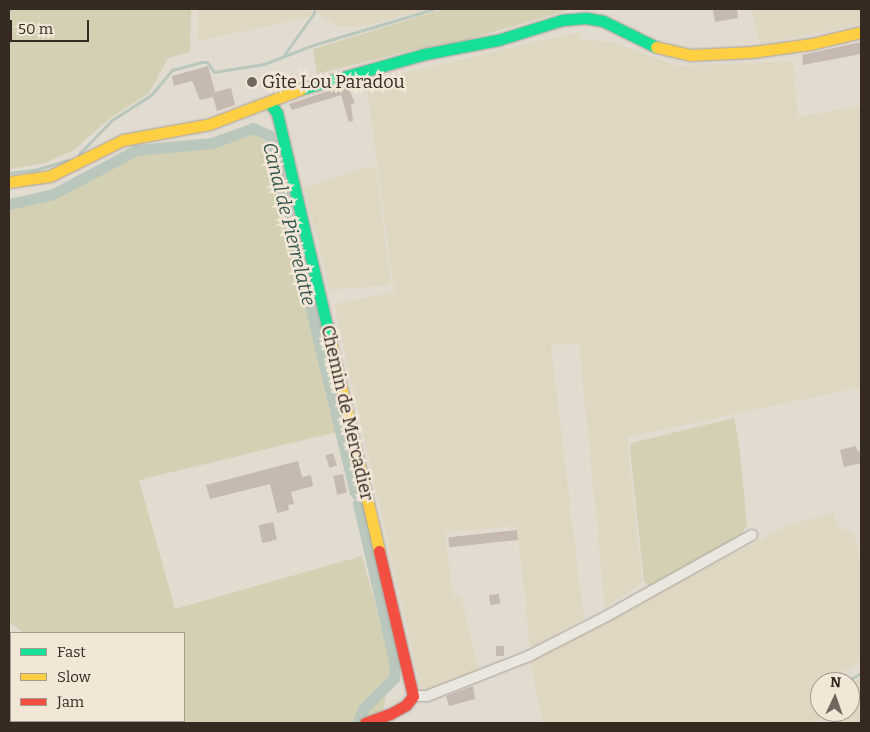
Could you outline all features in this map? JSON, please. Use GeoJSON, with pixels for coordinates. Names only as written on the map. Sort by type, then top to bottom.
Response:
{"type":"FeatureCollection","features":[{"type":"Feature","properties":{"kind":"street"},"geometry":{"type":"LineString","coordinates":[[9,182],[56,174],[97,151],[122,140],[210,124],[312,85],[425,54],[498,40],[562,20],[586,18],[603,21],[648,44],[690,55],[752,52],[812,44],[861,32]]}},
{"type":"Feature","properties":{"kind":"street","name":"Chemin de Mercadier"},"geometry":{"type":"LineString","coordinates":[[269,102],[277,113],[281,129],[413,696]]}},
{"type":"Feature","properties":{"kind":"street"},"geometry":{"type":"LineString","coordinates":[[365,723],[398,709],[413,696],[427,696],[529,656],[607,616],[752,534]]}},
{"type":"Feature","properties":{"kind":"shaded area"},"geometry":{"type":"Polygon","coordinates":[[[9,9],[191,9],[190,52],[168,58],[149,93],[109,119],[74,150],[45,163],[9,169],[9,9]]]}},
{"type":"Feature","properties":{"kind":"shaded area"},"geometry":{"type":"Polygon","coordinates":[[[198,9],[311,9],[311,17],[197,41],[198,9]]]}},
{"type":"Feature","properties":{"kind":"shaded area"},"geometry":{"type":"Polygon","coordinates":[[[317,9],[428,9],[359,27],[338,26],[317,13],[317,9]]]}},
{"type":"Feature","properties":{"kind":"shaded area"},"geometry":{"type":"Polygon","coordinates":[[[444,9],[580,9],[568,10],[466,40],[412,50],[317,74],[313,49],[444,9]]]}},
{"type":"Feature","properties":{"kind":"shaded area"},"geometry":{"type":"Polygon","coordinates":[[[751,9],[861,9],[861,24],[760,44],[751,9]]]}},
{"type":"Feature","properties":{"kind":"shaded area"},"geometry":{"type":"Polygon","coordinates":[[[579,32],[583,40],[612,42],[677,66],[794,61],[798,117],[861,106],[861,387],[627,437],[642,582],[605,609],[579,344],[551,345],[584,619],[530,648],[517,526],[445,532],[453,597],[461,596],[479,670],[425,693],[421,689],[334,304],[394,292],[367,86],[390,76],[579,32]]]}},
{"type":"Feature","properties":{"kind":"shaded area"},"geometry":{"type":"Polygon","coordinates":[[[253,132],[265,141],[337,432],[139,480],[175,609],[362,556],[391,661],[383,713],[350,723],[152,723],[150,722],[185,722],[185,632],[23,632],[9,622],[9,206],[56,197],[135,155],[213,148],[253,132]]]}},
{"type":"Feature","properties":{"kind":"shaded area"},"geometry":{"type":"Polygon","coordinates":[[[366,167],[376,167],[391,285],[330,290],[304,188],[366,167]]]}},
{"type":"Feature","properties":{"kind":"shaded area"},"geometry":{"type":"Polygon","coordinates":[[[734,418],[739,443],[747,525],[742,534],[649,586],[644,581],[630,448],[632,443],[734,418]]]}},
{"type":"Feature","properties":{"kind":"shaded area"},"geometry":{"type":"Polygon","coordinates":[[[833,513],[838,526],[854,535],[861,565],[861,661],[842,672],[810,672],[810,722],[821,723],[542,723],[530,660],[789,525],[833,513]]]}},
{"type":"Feature","properties":{"kind":"shaded area"},"geometry":{"type":"Polygon","coordinates":[[[860,679],[861,723],[838,723],[860,722],[860,679]]]}},
{"type":"Feature","properties":{"kind":"building"},"geometry":{"type":"Polygon","coordinates":[[[737,9],[738,18],[715,22],[713,10],[737,9]]]}},
{"type":"Feature","properties":{"kind":"building"},"geometry":{"type":"Polygon","coordinates":[[[861,42],[861,54],[803,65],[802,55],[861,42]]]}},
{"type":"Feature","properties":{"kind":"building"},"geometry":{"type":"Polygon","coordinates":[[[208,66],[215,92],[231,88],[235,105],[217,111],[213,97],[200,100],[192,81],[174,86],[172,76],[208,66]]]}},
{"type":"Feature","properties":{"kind":"building"},"geometry":{"type":"Polygon","coordinates":[[[347,85],[355,103],[351,104],[353,121],[349,122],[341,95],[292,110],[289,104],[347,85]]]}},
{"type":"Feature","properties":{"kind":"building"},"geometry":{"type":"Polygon","coordinates":[[[856,446],[858,452],[861,451],[861,463],[844,467],[840,450],[856,446]]]}},
{"type":"Feature","properties":{"kind":"building"},"geometry":{"type":"Polygon","coordinates":[[[333,453],[337,465],[329,468],[325,455],[333,453]]]}},
{"type":"Feature","properties":{"kind":"building"},"geometry":{"type":"Polygon","coordinates":[[[298,461],[302,477],[311,475],[313,486],[291,492],[294,504],[288,505],[289,510],[277,513],[270,484],[210,499],[206,485],[298,461]]]}},
{"type":"Feature","properties":{"kind":"building"},"geometry":{"type":"Polygon","coordinates":[[[343,474],[347,493],[337,495],[333,476],[343,474]]]}},
{"type":"Feature","properties":{"kind":"building"},"geometry":{"type":"Polygon","coordinates":[[[273,522],[277,540],[262,543],[258,525],[273,522]]]}},
{"type":"Feature","properties":{"kind":"building"},"geometry":{"type":"Polygon","coordinates":[[[517,530],[518,540],[449,547],[448,537],[517,530]]]}},
{"type":"Feature","properties":{"kind":"building"},"geometry":{"type":"Polygon","coordinates":[[[499,594],[500,604],[490,605],[489,595],[499,594]]]}},
{"type":"Feature","properties":{"kind":"building"},"geometry":{"type":"Polygon","coordinates":[[[496,646],[504,646],[504,656],[496,656],[496,646]]]}},
{"type":"Feature","properties":{"kind":"building"},"geometry":{"type":"Polygon","coordinates":[[[473,686],[475,699],[449,706],[446,696],[473,686]]]}},
{"type":"Feature","properties":{"kind":"waterway"},"geometry":{"type":"LineString","coordinates":[[284,55],[314,13],[314,9]]}},
{"type":"Feature","properties":{"kind":"waterway"},"geometry":{"type":"LineString","coordinates":[[79,154],[112,120],[151,95],[172,70],[201,62],[207,62],[214,72],[264,64],[313,45],[434,9]]}},
{"type":"Feature","properties":{"kind":"waterway","name":"Canal de Pierrelatte"},"geometry":{"type":"LineString","coordinates":[[9,204],[53,194],[136,150],[212,143],[253,128],[269,135],[355,493]]}},
{"type":"Feature","properties":{"kind":"waterway"},"geometry":{"type":"LineString","coordinates":[[9,173],[35,170],[67,160]]}},
{"type":"Feature","properties":{"kind":"waterway","name":"Canal de Pierrelatte"},"geometry":{"type":"LineString","coordinates":[[358,503],[395,664],[394,678],[363,709],[358,722]]}},
{"type":"Feature","properties":{"kind":"traffic: fast"},"geometry":{"type":"LineString","coordinates":[[301,89],[425,54],[498,40],[562,20],[586,18],[603,21],[656,47]]}},
{"type":"Feature","properties":{"kind":"traffic: fast"},"geometry":{"type":"LineString","coordinates":[[269,102],[277,113],[331,344]]}},
{"type":"Feature","properties":{"kind":"traffic: slow"},"geometry":{"type":"LineString","coordinates":[[656,47],[690,55],[752,52],[811,44],[861,32]]}},
{"type":"Feature","properties":{"kind":"traffic: slow"},"geometry":{"type":"LineString","coordinates":[[9,182],[50,176],[123,140],[210,124],[301,89]]}},
{"type":"Feature","properties":{"kind":"traffic: slow"},"geometry":{"type":"LineString","coordinates":[[331,344],[379,551]]}},
{"type":"Feature","properties":{"kind":"traffic: jam"},"geometry":{"type":"LineString","coordinates":[[365,723],[390,714],[406,705],[413,696],[379,551]]}},
{"type":"Feature","properties":{"kind":"place","name":"Gîte Lou Paradou"},"geometry":{"type":"Point","coordinates":[252,82]}}]}
